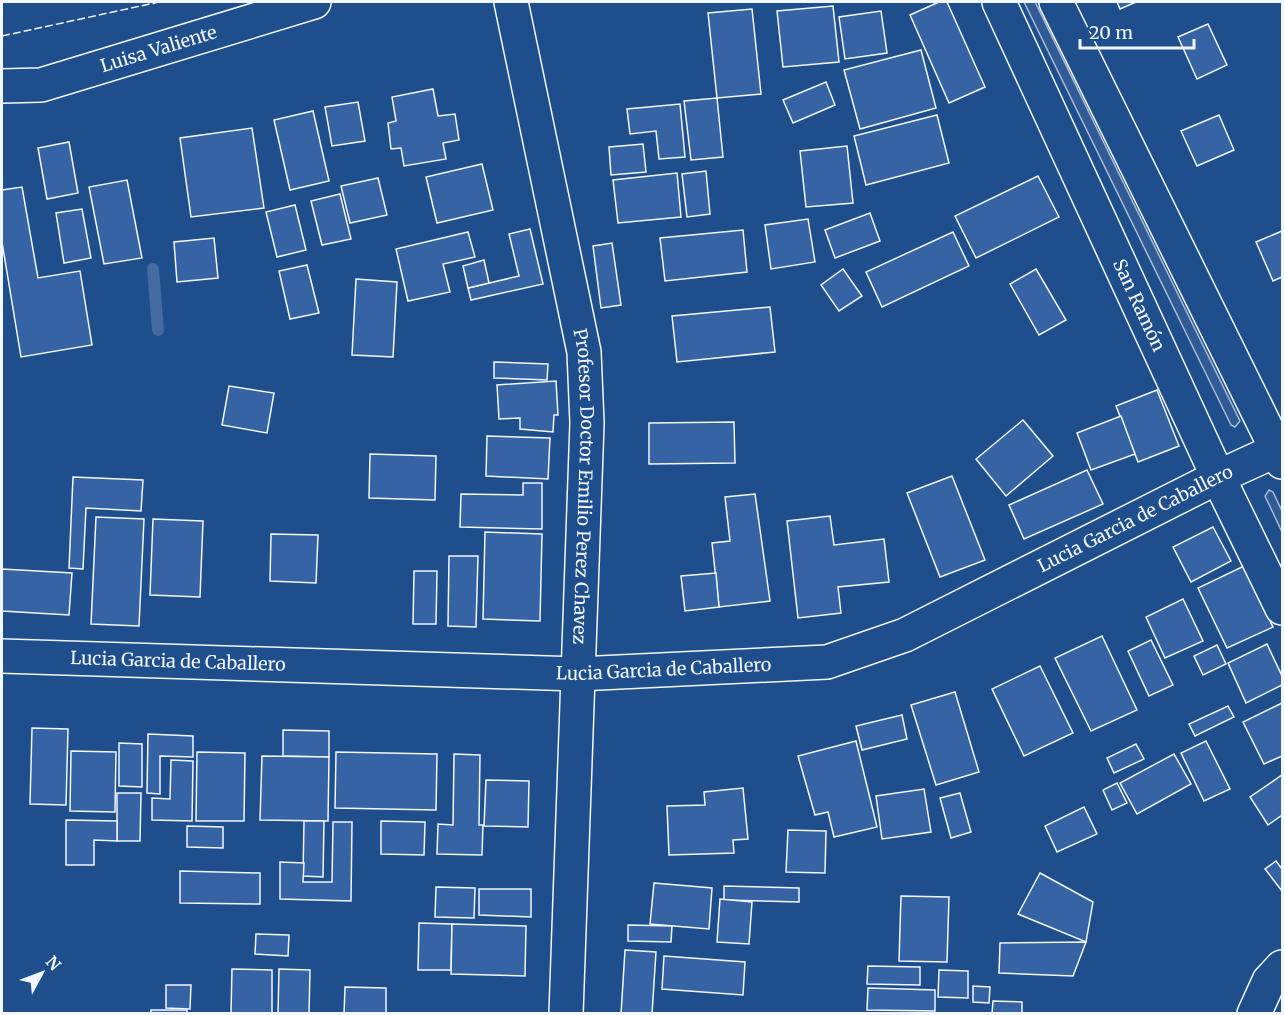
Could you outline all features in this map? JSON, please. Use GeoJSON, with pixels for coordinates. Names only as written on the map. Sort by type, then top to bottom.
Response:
{"type":"FeatureCollection","features":[{"type":"Feature","properties":{"kind":"street","name":"Luisa Valiente"},"geometry":{"type":"LineString","coordinates":[[2,86],[41,85],[314,2]]}},
{"type":"Feature","properties":{"kind":"street","name":"Profesor Doctor Emilio Perez Chavez"},"geometry":{"type":"LineString","coordinates":[[511,2],[584,352],[587,423],[566,1014]]}},
{"type":"Feature","properties":{"kind":"street","name":"San Ramón"},"geometry":{"type":"LineString","coordinates":[[999,2],[1218,477],[1282,608]]}},
{"type":"Feature","properties":{"kind":"street"},"geometry":{"type":"LineString","coordinates":[[1056,2],[1280,456]]}},
{"type":"Feature","properties":{"kind":"street","name":"Lucia Garcia de Caballero"},"geometry":{"type":"LineString","coordinates":[[2,656],[578,674],[827,662],[905,635],[1218,477],[1280,456]]}},
{"type":"Feature","properties":{"kind":"street"},"geometry":{"type":"LineString","coordinates":[[1254,1014],[1269,981],[1282,967]]}},
{"type":"Feature","properties":{"kind":"shaded area"},"geometry":{"type":"Polygon","coordinates":[[[1024,2],[1035,2],[1240,421],[1235,427],[1231,425],[1024,2]]]}},
{"type":"Feature","properties":{"kind":"shaded area"},"geometry":{"type":"Polygon","coordinates":[[[1269,490],[1273,492],[1282,511],[1282,532],[1265,496],[1269,490]]]}},
{"type":"Feature","properties":{"kind":"building"},"geometry":{"type":"Polygon","coordinates":[[[939,2],[947,2],[985,87],[949,103],[910,15],[939,2]]]}},
{"type":"Feature","properties":{"kind":"building"},"geometry":{"type":"Polygon","coordinates":[[[1117,2],[1136,2],[1120,9],[1117,2]]]}},
{"type":"Feature","properties":{"kind":"building"},"geometry":{"type":"Polygon","coordinates":[[[833,6],[839,62],[783,67],[777,11],[833,6]]]}},
{"type":"Feature","properties":{"kind":"building"},"geometry":{"type":"Polygon","coordinates":[[[752,9],[761,94],[717,98],[708,13],[752,9]]]}},
{"type":"Feature","properties":{"kind":"building"},"geometry":{"type":"Polygon","coordinates":[[[881,11],[887,53],[845,59],[839,17],[881,11]]]}},
{"type":"Feature","properties":{"kind":"building"},"geometry":{"type":"Polygon","coordinates":[[[1208,24],[1227,65],[1197,79],[1178,37],[1208,24]]]}},
{"type":"Feature","properties":{"kind":"building"},"geometry":{"type":"Polygon","coordinates":[[[921,50],[936,108],[860,129],[844,70],[921,50]]]}},
{"type":"Feature","properties":{"kind":"building"},"geometry":{"type":"Polygon","coordinates":[[[826,82],[835,105],[793,123],[783,100],[826,82]]]}},
{"type":"Feature","properties":{"kind":"building"},"geometry":{"type":"Polygon","coordinates":[[[433,89],[438,116],[455,114],[459,140],[443,143],[446,159],[404,166],[401,148],[391,149],[388,123],[396,121],[392,97],[433,89]]]}},
{"type":"Feature","properties":{"kind":"building"},"geometry":{"type":"Polygon","coordinates":[[[717,98],[723,157],[691,160],[684,101],[717,98]]]}},
{"type":"Feature","properties":{"kind":"building"},"geometry":{"type":"Polygon","coordinates":[[[358,102],[365,141],[332,146],[325,107],[358,102]]]}},
{"type":"Feature","properties":{"kind":"building"},"geometry":{"type":"Polygon","coordinates":[[[680,104],[685,157],[659,159],[656,131],[630,134],[627,109],[680,104]]]}},
{"type":"Feature","properties":{"kind":"building"},"geometry":{"type":"Polygon","coordinates":[[[313,111],[329,181],[290,190],[274,120],[313,111]]]}},
{"type":"Feature","properties":{"kind":"building"},"geometry":{"type":"Polygon","coordinates":[[[937,115],[949,163],[866,185],[854,136],[937,115]]]}},
{"type":"Feature","properties":{"kind":"building"},"geometry":{"type":"Polygon","coordinates":[[[1219,115],[1234,150],[1197,166],[1181,131],[1219,115]]]}},
{"type":"Feature","properties":{"kind":"building"},"geometry":{"type":"Polygon","coordinates":[[[252,128],[264,208],[191,217],[180,138],[252,128]]]}},
{"type":"Feature","properties":{"kind":"building"},"geometry":{"type":"Polygon","coordinates":[[[69,142],[78,193],[47,199],[38,148],[69,142]]]}},
{"type":"Feature","properties":{"kind":"building"},"geometry":{"type":"Polygon","coordinates":[[[643,144],[646,172],[611,175],[609,147],[643,144]]]}},
{"type":"Feature","properties":{"kind":"building"},"geometry":{"type":"Polygon","coordinates":[[[847,146],[853,203],[806,207],[800,151],[847,146]]]}},
{"type":"Feature","properties":{"kind":"building"},"geometry":{"type":"Polygon","coordinates":[[[482,164],[493,210],[437,223],[426,177],[482,164]]]}},
{"type":"Feature","properties":{"kind":"building"},"geometry":{"type":"Polygon","coordinates":[[[706,171],[710,214],[687,217],[682,174],[706,171]]]}},
{"type":"Feature","properties":{"kind":"building"},"geometry":{"type":"Polygon","coordinates":[[[677,173],[681,217],[618,223],[613,180],[677,173]]]}},
{"type":"Feature","properties":{"kind":"building"},"geometry":{"type":"Polygon","coordinates":[[[1038,176],[1059,217],[976,258],[955,216],[1038,176]]]}},
{"type":"Feature","properties":{"kind":"building"},"geometry":{"type":"Polygon","coordinates":[[[378,178],[387,215],[350,223],[341,186],[378,178]]]}},
{"type":"Feature","properties":{"kind":"building"},"geometry":{"type":"Polygon","coordinates":[[[127,180],[142,258],[104,264],[89,187],[127,180]]]}},
{"type":"Feature","properties":{"kind":"building"},"geometry":{"type":"Polygon","coordinates":[[[22,187],[38,278],[80,271],[92,345],[21,357],[2,242],[2,190],[22,187]]]}},
{"type":"Feature","properties":{"kind":"building"},"geometry":{"type":"Polygon","coordinates":[[[340,194],[351,239],[322,245],[311,201],[340,194]]]}},
{"type":"Feature","properties":{"kind":"building"},"geometry":{"type":"Polygon","coordinates":[[[295,205],[306,250],[277,257],[266,212],[295,205]]]}},
{"type":"Feature","properties":{"kind":"building"},"geometry":{"type":"Polygon","coordinates":[[[82,209],[91,258],[64,263],[56,213],[82,209]]]}},
{"type":"Feature","properties":{"kind":"building"},"geometry":{"type":"Polygon","coordinates":[[[870,213],[880,241],[835,258],[825,230],[870,213]]]}},
{"type":"Feature","properties":{"kind":"building"},"geometry":{"type":"Polygon","coordinates":[[[808,219],[815,262],[771,269],[765,225],[808,219]]]}},
{"type":"Feature","properties":{"kind":"building"},"geometry":{"type":"Polygon","coordinates":[[[530,229],[543,284],[471,300],[468,288],[519,276],[509,234],[530,229]]]}},
{"type":"Feature","properties":{"kind":"building"},"geometry":{"type":"Polygon","coordinates":[[[743,230],[747,272],[665,281],[660,238],[743,230]]]}},
{"type":"Feature","properties":{"kind":"building"},"geometry":{"type":"Polygon","coordinates":[[[1282,231],[1282,277],[1273,281],[1256,242],[1282,231]]]}},
{"type":"Feature","properties":{"kind":"building"},"geometry":{"type":"Polygon","coordinates":[[[468,232],[475,257],[443,264],[450,292],[408,301],[396,249],[468,232]]]}},
{"type":"Feature","properties":{"kind":"building"},"geometry":{"type":"Polygon","coordinates":[[[953,232],[969,266],[882,307],[866,272],[953,232]]]}},
{"type":"Feature","properties":{"kind":"building"},"geometry":{"type":"Polygon","coordinates":[[[214,238],[218,278],[177,282],[174,242],[214,238]]]}},
{"type":"Feature","properties":{"kind":"building"},"geometry":{"type":"Polygon","coordinates":[[[612,243],[621,305],[601,308],[593,246],[612,243]]]}},
{"type":"Feature","properties":{"kind":"building"},"geometry":{"type":"Polygon","coordinates":[[[484,260],[489,283],[468,288],[463,266],[484,260]]]}},
{"type":"Feature","properties":{"kind":"building"},"geometry":{"type":"Polygon","coordinates":[[[307,265],[319,313],[290,319],[279,271],[307,265]]]}},
{"type":"Feature","properties":{"kind":"building"},"geometry":{"type":"Polygon","coordinates":[[[843,269],[862,296],[839,311],[821,285],[843,269]]]}},
{"type":"Feature","properties":{"kind":"building"},"geometry":{"type":"Polygon","coordinates":[[[1036,269],[1066,320],[1039,335],[1010,284],[1036,269]]]}},
{"type":"Feature","properties":{"kind":"building"},"geometry":{"type":"Polygon","coordinates":[[[356,279],[397,282],[393,357],[352,355],[356,279]]]}},
{"type":"Feature","properties":{"kind":"building"},"geometry":{"type":"Polygon","coordinates":[[[770,307],[775,352],[677,362],[672,316],[770,307]]]}},
{"type":"Feature","properties":{"kind":"building"},"geometry":{"type":"Polygon","coordinates":[[[494,362],[548,364],[547,380],[494,378],[494,362]]]}},
{"type":"Feature","properties":{"kind":"building"},"geometry":{"type":"Polygon","coordinates":[[[556,381],[558,415],[554,415],[553,432],[520,429],[520,418],[499,419],[497,385],[556,381]]]}},
{"type":"Feature","properties":{"kind":"building"},"geometry":{"type":"Polygon","coordinates":[[[229,386],[274,393],[267,433],[222,425],[229,386]]]}},
{"type":"Feature","properties":{"kind":"building"},"geometry":{"type":"Polygon","coordinates":[[[1157,390],[1179,446],[1138,462],[1116,406],[1157,390]]]}},
{"type":"Feature","properties":{"kind":"building"},"geometry":{"type":"Polygon","coordinates":[[[1121,416],[1135,454],[1091,470],[1077,433],[1121,416]]]}},
{"type":"Feature","properties":{"kind":"building"},"geometry":{"type":"Polygon","coordinates":[[[1023,420],[1053,456],[1006,496],[976,459],[1023,420]]]}},
{"type":"Feature","properties":{"kind":"building"},"geometry":{"type":"Polygon","coordinates":[[[734,422],[735,463],[649,464],[649,423],[734,422]]]}},
{"type":"Feature","properties":{"kind":"building"},"geometry":{"type":"Polygon","coordinates":[[[487,436],[550,438],[548,479],[486,476],[487,436]]]}},
{"type":"Feature","properties":{"kind":"building"},"geometry":{"type":"Polygon","coordinates":[[[370,454],[436,456],[435,500],[369,498],[370,454]]]}},
{"type":"Feature","properties":{"kind":"building"},"geometry":{"type":"Polygon","coordinates":[[[1087,470],[1103,504],[1024,539],[1009,505],[1087,470]]]}},
{"type":"Feature","properties":{"kind":"building"},"geometry":{"type":"Polygon","coordinates":[[[952,476],[985,560],[940,577],[907,493],[952,476]]]}},
{"type":"Feature","properties":{"kind":"building"},"geometry":{"type":"Polygon","coordinates":[[[73,477],[143,480],[141,511],[86,508],[83,569],[69,568],[73,477]]]}},
{"type":"Feature","properties":{"kind":"building"},"geometry":{"type":"Polygon","coordinates":[[[523,483],[542,483],[542,529],[460,527],[461,494],[523,495],[523,483]]]}},
{"type":"Feature","properties":{"kind":"building"},"geometry":{"type":"Polygon","coordinates":[[[755,494],[770,601],[719,607],[712,543],[730,541],[725,497],[755,494]]]}},
{"type":"Feature","properties":{"kind":"building"},"geometry":{"type":"Polygon","coordinates":[[[830,516],[834,545],[884,539],[889,582],[838,587],[841,613],[798,618],[787,521],[830,516]]]}},
{"type":"Feature","properties":{"kind":"building"},"geometry":{"type":"Polygon","coordinates":[[[96,517],[144,519],[139,626],[91,624],[96,517]]]}},
{"type":"Feature","properties":{"kind":"building"},"geometry":{"type":"Polygon","coordinates":[[[153,519],[203,521],[200,597],[150,595],[153,519]]]}},
{"type":"Feature","properties":{"kind":"building"},"geometry":{"type":"Polygon","coordinates":[[[1213,527],[1231,561],[1191,582],[1173,547],[1213,527]]]}},
{"type":"Feature","properties":{"kind":"building"},"geometry":{"type":"Polygon","coordinates":[[[485,532],[542,534],[540,621],[483,619],[485,532]]]}},
{"type":"Feature","properties":{"kind":"building"},"geometry":{"type":"Polygon","coordinates":[[[271,534],[318,535],[316,583],[270,581],[271,534]]]}},
{"type":"Feature","properties":{"kind":"building"},"geometry":{"type":"Polygon","coordinates":[[[449,556],[478,556],[476,627],[448,626],[449,556]]]}},
{"type":"Feature","properties":{"kind":"building"},"geometry":{"type":"Polygon","coordinates":[[[1244,566],[1273,627],[1227,648],[1198,588],[1244,566]]]}},
{"type":"Feature","properties":{"kind":"building"},"geometry":{"type":"Polygon","coordinates":[[[2,569],[72,573],[69,615],[2,611],[2,569]]]}},
{"type":"Feature","properties":{"kind":"building"},"geometry":{"type":"Polygon","coordinates":[[[414,571],[437,571],[436,624],[413,624],[414,571]]]}},
{"type":"Feature","properties":{"kind":"building"},"geometry":{"type":"Polygon","coordinates":[[[716,573],[719,607],[685,611],[681,576],[716,573]]]}},
{"type":"Feature","properties":{"kind":"building"},"geometry":{"type":"Polygon","coordinates":[[[1183,599],[1203,641],[1165,658],[1146,617],[1183,599]]]}},
{"type":"Feature","properties":{"kind":"building"},"geometry":{"type":"Polygon","coordinates":[[[1102,636],[1137,710],[1091,731],[1055,658],[1102,636]]]}},
{"type":"Feature","properties":{"kind":"building"},"geometry":{"type":"Polygon","coordinates":[[[1151,640],[1173,685],[1149,696],[1128,651],[1151,640]]]}},
{"type":"Feature","properties":{"kind":"building"},"geometry":{"type":"Polygon","coordinates":[[[1267,644],[1282,676],[1282,685],[1246,703],[1228,663],[1267,644]]]}},
{"type":"Feature","properties":{"kind":"building"},"geometry":{"type":"Polygon","coordinates":[[[1217,645],[1226,664],[1203,675],[1194,656],[1217,645]]]}},
{"type":"Feature","properties":{"kind":"building"},"geometry":{"type":"Polygon","coordinates":[[[1040,666],[1073,733],[1024,756],[992,689],[1040,666]]]}},
{"type":"Feature","properties":{"kind":"building"},"geometry":{"type":"Polygon","coordinates":[[[955,692],[979,772],[936,785],[911,705],[955,692]]]}},
{"type":"Feature","properties":{"kind":"building"},"geometry":{"type":"Polygon","coordinates":[[[1282,703],[1282,756],[1264,764],[1243,722],[1282,703]]]}},
{"type":"Feature","properties":{"kind":"building"},"geometry":{"type":"Polygon","coordinates":[[[1228,706],[1234,717],[1195,736],[1189,724],[1228,706]]]}},
{"type":"Feature","properties":{"kind":"building"},"geometry":{"type":"Polygon","coordinates":[[[902,715],[907,739],[862,750],[856,726],[902,715]]]}},
{"type":"Feature","properties":{"kind":"building"},"geometry":{"type":"Polygon","coordinates":[[[32,728],[68,729],[66,805],[30,804],[32,728]]]}},
{"type":"Feature","properties":{"kind":"building"},"geometry":{"type":"Polygon","coordinates":[[[283,730],[329,731],[329,757],[283,756],[283,730]]]}},
{"type":"Feature","properties":{"kind":"building"},"geometry":{"type":"Polygon","coordinates":[[[148,734],[193,736],[193,757],[160,756],[160,794],[147,793],[148,734]]]}},
{"type":"Feature","properties":{"kind":"building"},"geometry":{"type":"Polygon","coordinates":[[[856,741],[877,827],[834,837],[828,812],[815,815],[798,756],[856,741]]]}},
{"type":"Feature","properties":{"kind":"building"},"geometry":{"type":"Polygon","coordinates":[[[1206,741],[1230,789],[1204,801],[1181,753],[1206,741]]]}},
{"type":"Feature","properties":{"kind":"building"},"geometry":{"type":"Polygon","coordinates":[[[119,743],[142,744],[142,787],[119,786],[119,743]]]}},
{"type":"Feature","properties":{"kind":"building"},"geometry":{"type":"Polygon","coordinates":[[[1136,744],[1144,759],[1114,773],[1107,758],[1136,744]]]}},
{"type":"Feature","properties":{"kind":"building"},"geometry":{"type":"Polygon","coordinates":[[[71,751],[116,752],[115,812],[70,811],[71,751]]]}},
{"type":"Feature","properties":{"kind":"building"},"geometry":{"type":"Polygon","coordinates":[[[197,752],[245,753],[244,821],[196,821],[197,752]]]}},
{"type":"Feature","properties":{"kind":"building"},"geometry":{"type":"Polygon","coordinates":[[[336,752],[437,754],[436,810],[335,808],[336,752]]]}},
{"type":"Feature","properties":{"kind":"building"},"geometry":{"type":"Polygon","coordinates":[[[454,754],[480,755],[479,825],[483,825],[482,855],[437,854],[438,824],[453,825],[454,754]]]}},
{"type":"Feature","properties":{"kind":"building"},"geometry":{"type":"Polygon","coordinates":[[[1174,754],[1191,784],[1137,814],[1120,783],[1174,754]]]}},
{"type":"Feature","properties":{"kind":"building"},"geometry":{"type":"Polygon","coordinates":[[[262,756],[329,757],[328,821],[260,820],[262,756]]]}},
{"type":"Feature","properties":{"kind":"building"},"geometry":{"type":"Polygon","coordinates":[[[171,760],[193,761],[192,821],[152,820],[152,798],[170,799],[171,760]]]}},
{"type":"Feature","properties":{"kind":"building"},"geometry":{"type":"Polygon","coordinates":[[[1282,775],[1282,815],[1268,825],[1250,797],[1282,775]]]}},
{"type":"Feature","properties":{"kind":"building"},"geometry":{"type":"Polygon","coordinates":[[[486,780],[529,781],[528,827],[484,826],[486,780]]]}},
{"type":"Feature","properties":{"kind":"building"},"geometry":{"type":"Polygon","coordinates":[[[1117,783],[1127,803],[1112,810],[1103,790],[1117,783]]]}},
{"type":"Feature","properties":{"kind":"building"},"geometry":{"type":"Polygon","coordinates":[[[743,788],[748,839],[733,840],[734,853],[669,855],[667,806],[705,805],[704,792],[743,788]]]}},
{"type":"Feature","properties":{"kind":"building"},"geometry":{"type":"Polygon","coordinates":[[[924,789],[931,832],[882,839],[876,796],[924,789]]]}},
{"type":"Feature","properties":{"kind":"building"},"geometry":{"type":"Polygon","coordinates":[[[117,793],[141,793],[140,841],[117,841],[117,793]]]}},
{"type":"Feature","properties":{"kind":"building"},"geometry":{"type":"Polygon","coordinates":[[[960,793],[971,832],[951,838],[940,798],[960,793]]]}},
{"type":"Feature","properties":{"kind":"building"},"geometry":{"type":"Polygon","coordinates":[[[1084,807],[1097,834],[1057,852],[1045,826],[1084,807]]]}},
{"type":"Feature","properties":{"kind":"building"},"geometry":{"type":"Polygon","coordinates":[[[66,820],[117,821],[117,841],[94,840],[94,865],[66,865],[66,820]]]}},
{"type":"Feature","properties":{"kind":"building"},"geometry":{"type":"Polygon","coordinates":[[[304,821],[324,821],[323,877],[303,876],[304,821]]]}},
{"type":"Feature","properties":{"kind":"building"},"geometry":{"type":"Polygon","coordinates":[[[381,821],[425,822],[424,855],[381,854],[381,821]]]}},
{"type":"Feature","properties":{"kind":"building"},"geometry":{"type":"Polygon","coordinates":[[[333,822],[352,822],[351,901],[280,899],[280,862],[304,863],[303,882],[332,882],[333,822]]]}},
{"type":"Feature","properties":{"kind":"building"},"geometry":{"type":"Polygon","coordinates":[[[187,826],[223,827],[223,848],[187,847],[187,826]]]}},
{"type":"Feature","properties":{"kind":"building"},"geometry":{"type":"Polygon","coordinates":[[[788,830],[826,831],[825,873],[786,872],[788,830]]]}},
{"type":"Feature","properties":{"kind":"building"},"geometry":{"type":"Polygon","coordinates":[[[1276,861],[1282,869],[1282,891],[1265,869],[1276,861]]]}},
{"type":"Feature","properties":{"kind":"building"},"geometry":{"type":"Polygon","coordinates":[[[180,871],[260,873],[260,904],[180,903],[180,871]]]}},
{"type":"Feature","properties":{"kind":"building"},"geometry":{"type":"Polygon","coordinates":[[[1040,873],[1093,902],[1086,942],[1018,914],[1040,873]]]}},
{"type":"Feature","properties":{"kind":"building"},"geometry":{"type":"Polygon","coordinates":[[[654,883],[712,888],[709,929],[650,924],[654,883]]]}},
{"type":"Feature","properties":{"kind":"building"},"geometry":{"type":"Polygon","coordinates":[[[724,886],[799,888],[799,902],[724,900],[724,886]]]}},
{"type":"Feature","properties":{"kind":"building"},"geometry":{"type":"Polygon","coordinates":[[[436,887],[475,888],[474,918],[435,917],[436,887]]]}},
{"type":"Feature","properties":{"kind":"building"},"geometry":{"type":"Polygon","coordinates":[[[479,889],[531,889],[531,917],[479,915],[479,889]]]}},
{"type":"Feature","properties":{"kind":"building"},"geometry":{"type":"Polygon","coordinates":[[[901,896],[949,897],[947,962],[899,961],[901,896]]]}},
{"type":"Feature","properties":{"kind":"building"},"geometry":{"type":"Polygon","coordinates":[[[720,899],[752,902],[749,944],[717,942],[720,899]]]}},
{"type":"Feature","properties":{"kind":"building"},"geometry":{"type":"Polygon","coordinates":[[[419,923],[452,924],[451,970],[418,970],[419,923]]]}},
{"type":"Feature","properties":{"kind":"building"},"geometry":{"type":"Polygon","coordinates":[[[452,924],[526,926],[525,976],[451,974],[452,924]]]}},
{"type":"Feature","properties":{"kind":"building"},"geometry":{"type":"Polygon","coordinates":[[[628,925],[672,926],[671,942],[628,941],[628,925]]]}},
{"type":"Feature","properties":{"kind":"building"},"geometry":{"type":"Polygon","coordinates":[[[256,934],[289,935],[288,956],[255,954],[256,934]]]}},
{"type":"Feature","properties":{"kind":"building"},"geometry":{"type":"Polygon","coordinates":[[[1086,942],[1073,976],[999,973],[1000,943],[1086,942]]]}},
{"type":"Feature","properties":{"kind":"building"},"geometry":{"type":"Polygon","coordinates":[[[625,950],[656,952],[652,1014],[621,1014],[625,950]]]}},
{"type":"Feature","properties":{"kind":"building"},"geometry":{"type":"Polygon","coordinates":[[[664,956],[745,962],[743,995],[662,989],[664,956]]]}},
{"type":"Feature","properties":{"kind":"building"},"geometry":{"type":"Polygon","coordinates":[[[868,966],[920,967],[920,985],[867,984],[868,966]]]}},
{"type":"Feature","properties":{"kind":"building"},"geometry":{"type":"Polygon","coordinates":[[[232,969],[272,970],[272,1014],[231,1014],[232,969]]]}},
{"type":"Feature","properties":{"kind":"building"},"geometry":{"type":"Polygon","coordinates":[[[279,969],[310,970],[309,1014],[278,1014],[279,969]]]}},
{"type":"Feature","properties":{"kind":"building"},"geometry":{"type":"Polygon","coordinates":[[[939,970],[968,971],[968,998],[938,997],[939,970]]]}},
{"type":"Feature","properties":{"kind":"building"},"geometry":{"type":"Polygon","coordinates":[[[166,985],[191,985],[190,1009],[166,1008],[166,985]]]}},
{"type":"Feature","properties":{"kind":"building"},"geometry":{"type":"Polygon","coordinates":[[[973,986],[990,987],[989,1003],[973,1002],[973,986]]]}},
{"type":"Feature","properties":{"kind":"building"},"geometry":{"type":"Polygon","coordinates":[[[345,987],[386,988],[386,1014],[344,1014],[345,987]]]}},
{"type":"Feature","properties":{"kind":"building"},"geometry":{"type":"Polygon","coordinates":[[[868,988],[935,990],[935,1011],[867,1010],[868,988]]]}},
{"type":"Feature","properties":{"kind":"building"},"geometry":{"type":"Polygon","coordinates":[[[993,1001],[1022,1002],[1022,1014],[992,1014],[993,1001]]]}},
{"type":"Feature","properties":{"kind":"building"},"geometry":{"type":"Polygon","coordinates":[[[151,1010],[187,1010],[187,1014],[151,1014],[151,1010]]]}},
{"type":"Feature","properties":{"kind":"waterway"},"geometry":{"type":"LineString","coordinates":[[153,269],[158,330]]}},
{"type":"Feature","properties":{"kind":"fence"},"geometry":{"type":"LineString","coordinates":[[2,36],[159,2]]}}]}
